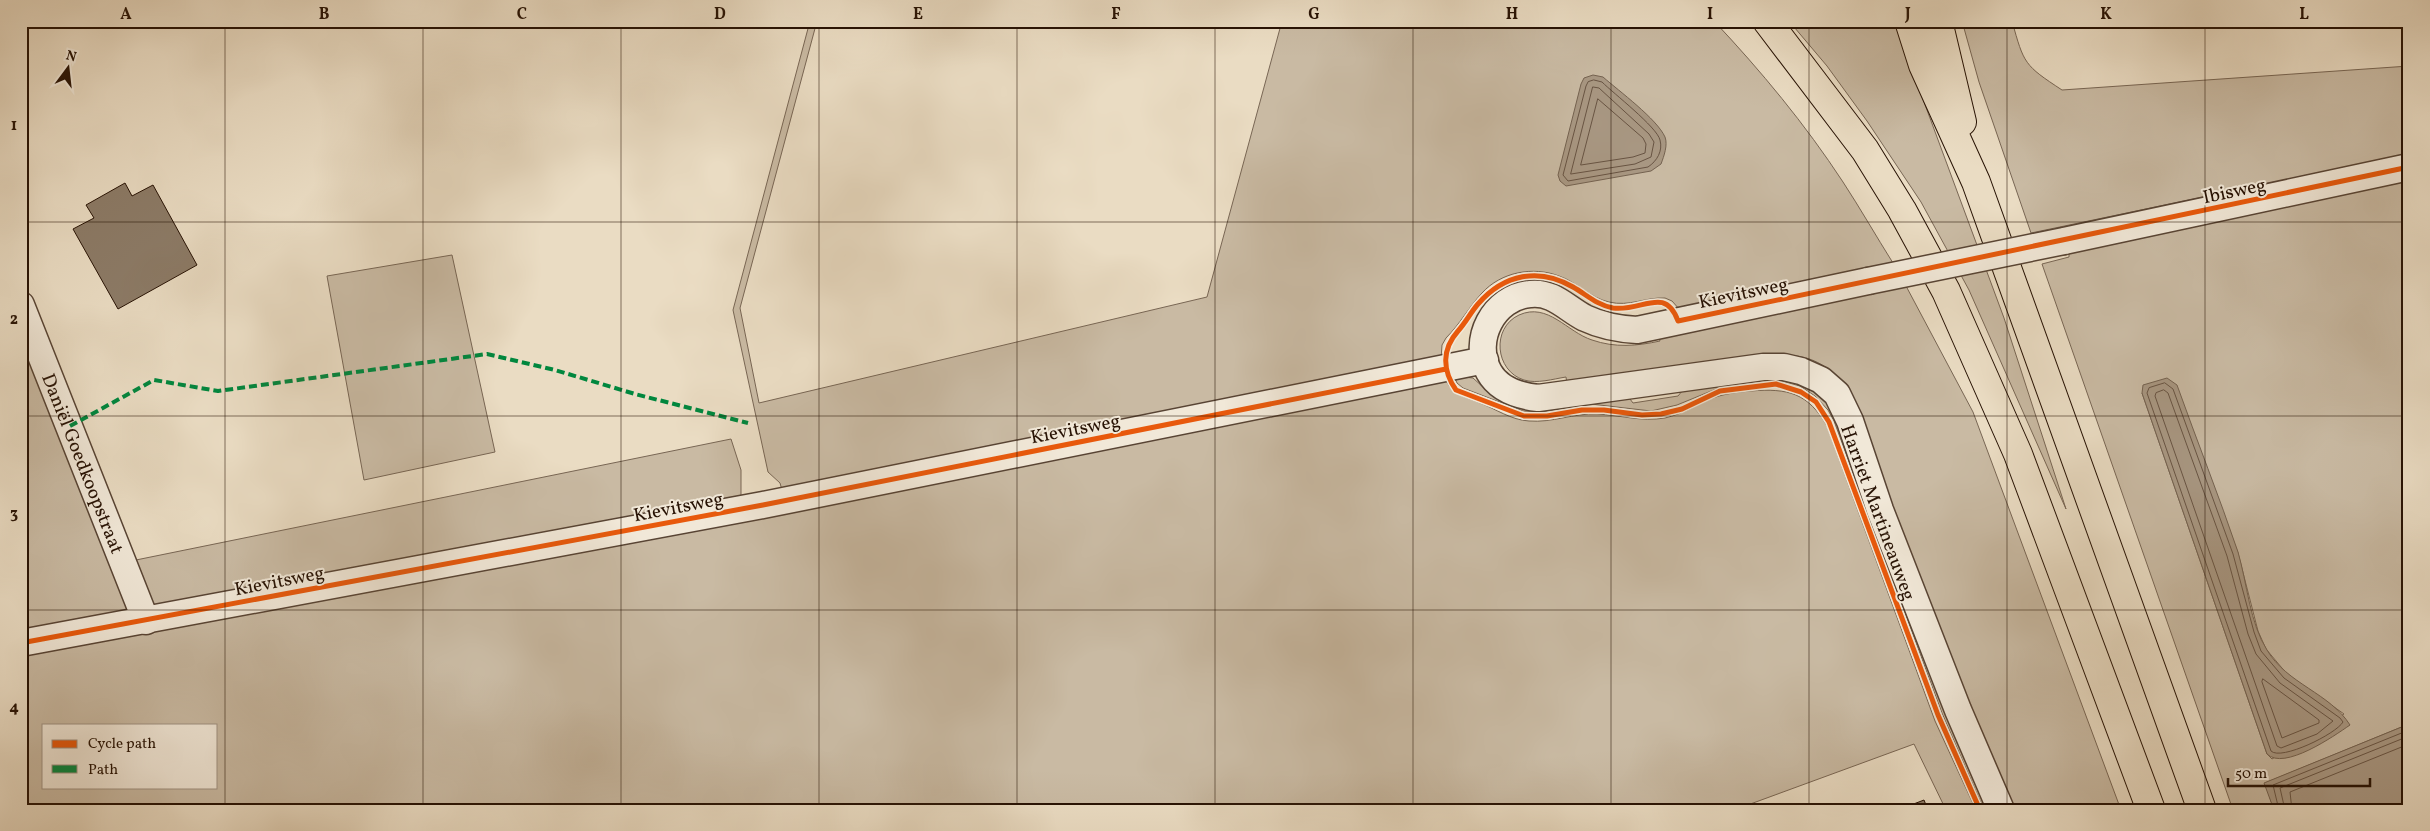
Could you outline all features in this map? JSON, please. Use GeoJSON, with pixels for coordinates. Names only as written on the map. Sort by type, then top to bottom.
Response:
{"type":"FeatureCollection","features":[{"type":"Feature","properties":{"kind":"highway"},"geometry":{"type":"LineString","coordinates":[[1767,21],[1865,150],[1902,210],[1946,291],[2018,454],[2151,810]]}},
{"type":"Feature","properties":{"kind":"highway"},"geometry":{"type":"LineString","coordinates":[[1909,21],[1923,65],[1976,182],[2202,810]]}},
{"type":"Feature","properties":{"kind":"highway"},"geometry":{"type":"LineString","coordinates":[[1938,21],[1976,182]]}},
{"type":"Feature","properties":{"kind":"street","name":"Ibisweg"},"geometry":{"type":"LineString","coordinates":[[2064,241],[2409,167]]}},
{"type":"Feature","properties":{"kind":"street","name":"Kievitsweg"},"geometry":{"type":"LineString","coordinates":[[21,643],[773,503],[1485,360],[1484,343],[1489,322],[1504,304],[1516,297],[1531,294],[1556,299],[1584,318],[1606,326],[1637,330],[2064,241]]}},
{"type":"Feature","properties":{"kind":"street","name":"Daniël Goedkoopstraat"},"geometry":{"type":"LineString","coordinates":[[21,305],[146,620]]}},
{"type":"Feature","properties":{"kind":"street","name":"Harriet Martineauweg"},"geometry":{"type":"LineString","coordinates":[[1485,360],[1489,372],[1507,390],[1522,396],[1538,398],[1763,367],[1801,371],[1821,380],[1837,394],[1850,421],[1887,528],[1958,710],[2001,810]]}},
{"type":"Feature","properties":{"kind":"shaded area"},"geometry":{"type":"Polygon","coordinates":[[[810,21],[817,21],[740,308],[759,403],[1207,297],[1282,21],[1714,21],[1749,59],[1813,139],[1843,182],[1893,263],[1680,310],[1672,301],[1665,298],[1630,303],[1609,302],[1596,297],[1559,276],[1539,271],[1518,273],[1498,280],[1482,293],[1446,338],[1442,345],[1441,359],[782,490],[780,483],[768,472],[733,310],[810,21]]]}},
{"type":"Feature","properties":{"kind":"shaded area"},"geometry":{"type":"Polygon","coordinates":[[[1789,21],[1894,21],[2004,318],[2066,509],[1969,290],[1921,202],[1867,121],[1827,66],[1789,21]]]}},
{"type":"Feature","properties":{"kind":"shaded area"},"geometry":{"type":"Polygon","coordinates":[[[1962,21],[2012,21],[2027,62],[2040,75],[2062,90],[2409,66],[2409,154],[2031,233],[1979,82],[1962,21]]]}},
{"type":"Feature","properties":{"kind":"shaded area"},"geometry":{"type":"Polygon","coordinates":[[[2409,178],[2409,724],[2265,783],[2274,810],[2233,810],[2042,264],[2069,257],[2069,253],[2409,178]],[[2142,393],[2267,754],[2272,759],[2344,714],[2287,674],[2266,649],[2258,631],[2238,553],[2210,479],[2142,393]]]}},
{"type":"Feature","properties":{"kind":"shaded area"},"geometry":{"type":"Polygon","coordinates":[[[452,255],[495,452],[364,480],[327,276],[452,255]]]}},
{"type":"Feature","properties":{"kind":"shaded area"},"geometry":{"type":"Polygon","coordinates":[[[1906,286],[1973,412],[2121,810],[2010,810],[1833,373],[1827,368],[1808,359],[1781,355],[1567,384],[1566,377],[1534,382],[1514,375],[1502,359],[1500,349],[1504,329],[1510,321],[1519,315],[1529,312],[1539,312],[1548,315],[1583,336],[1601,343],[1634,345],[1660,341],[1658,334],[1906,286]]]}},
{"type":"Feature","properties":{"kind":"shaded area"},"geometry":{"type":"Polygon","coordinates":[[[21,329],[131,611],[21,632],[21,329]]]}},
{"type":"Feature","properties":{"kind":"shaded area"},"geometry":{"type":"Polygon","coordinates":[[[1763,375],[1810,385],[1832,407],[1990,810],[1984,810],[1942,713],[1834,421],[1828,410],[1815,396],[1800,386],[1782,381],[1721,387],[1677,405],[1651,411],[1591,404],[1541,412],[1523,411],[1463,388],[1457,383],[1454,376],[1473,378],[1483,387],[1627,395],[1633,403],[1678,396],[1687,385],[1763,375]]]}},
{"type":"Feature","properties":{"kind":"shaded area"},"geometry":{"type":"Polygon","coordinates":[[[1445,378],[1455,392],[1510,416],[1529,421],[1546,421],[1588,414],[1647,419],[1665,418],[1720,396],[1764,390],[1796,395],[1812,406],[1827,426],[1935,721],[1976,810],[1946,810],[1914,744],[1734,810],[21,810],[21,654],[1445,378]]]}},
{"type":"Feature","properties":{"kind":"shaded area"},"geometry":{"type":"Polygon","coordinates":[[[731,439],[741,470],[741,499],[150,608],[131,561],[731,439]]]}},
{"type":"Feature","properties":{"kind":"water"},"geometry":{"type":"Polygon","coordinates":[[[1593,75],[1603,77],[1654,122],[1665,137],[1665,150],[1661,164],[1651,171],[1566,186],[1560,181],[1558,175],[1581,84],[1584,78],[1593,75]]]}},
{"type":"Feature","properties":{"kind":"water"},"geometry":{"type":"Polygon","coordinates":[[[2167,378],[2177,385],[2223,510],[2238,552],[2253,616],[2261,640],[2275,662],[2342,714],[2350,725],[2309,750],[2297,755],[2275,758],[2267,754],[2142,393],[2143,385],[2167,378]]]}},
{"type":"Feature","properties":{"kind":"water"},"geometry":{"type":"Polygon","coordinates":[[[2409,724],[2409,801],[2388,810],[2274,810],[2264,783],[2409,724]]]}},
{"type":"Feature","properties":{"kind":"building"},"geometry":{"type":"Polygon","coordinates":[[[125,183],[132,196],[153,185],[197,265],[118,309],[73,229],[94,218],[86,205],[125,183]]]}},
{"type":"Feature","properties":{"kind":"building"},"geometry":{"type":"Polygon","coordinates":[[[1924,800],[1928,810],[1898,810],[1924,800]]]}},
{"type":"Feature","properties":{"kind":"marked path"},"geometry":{"type":"LineString","coordinates":[[70,426],[154,380],[218,391],[487,354],[555,370],[635,394],[748,423]]}},
{"type":"Feature","properties":{"kind":"cycle path"},"geometry":{"type":"LineString","coordinates":[[1980,810],[1938,715],[1829,422],[1816,402],[1801,392],[1776,384],[1720,391],[1682,409],[1661,414],[1642,415],[1604,410],[1582,410],[1547,416],[1524,416],[1456,390],[1446,367],[1447,352],[1453,338],[1475,307],[1488,294],[1499,286],[1522,277],[1547,277],[1560,281],[1607,307],[1624,308],[1659,302],[1666,304],[1673,310],[1678,321],[2409,167]]}},
{"type":"Feature","properties":{"kind":"cycle path"},"geometry":{"type":"LineString","coordinates":[[21,643],[763,505],[1446,369]]}}]}
